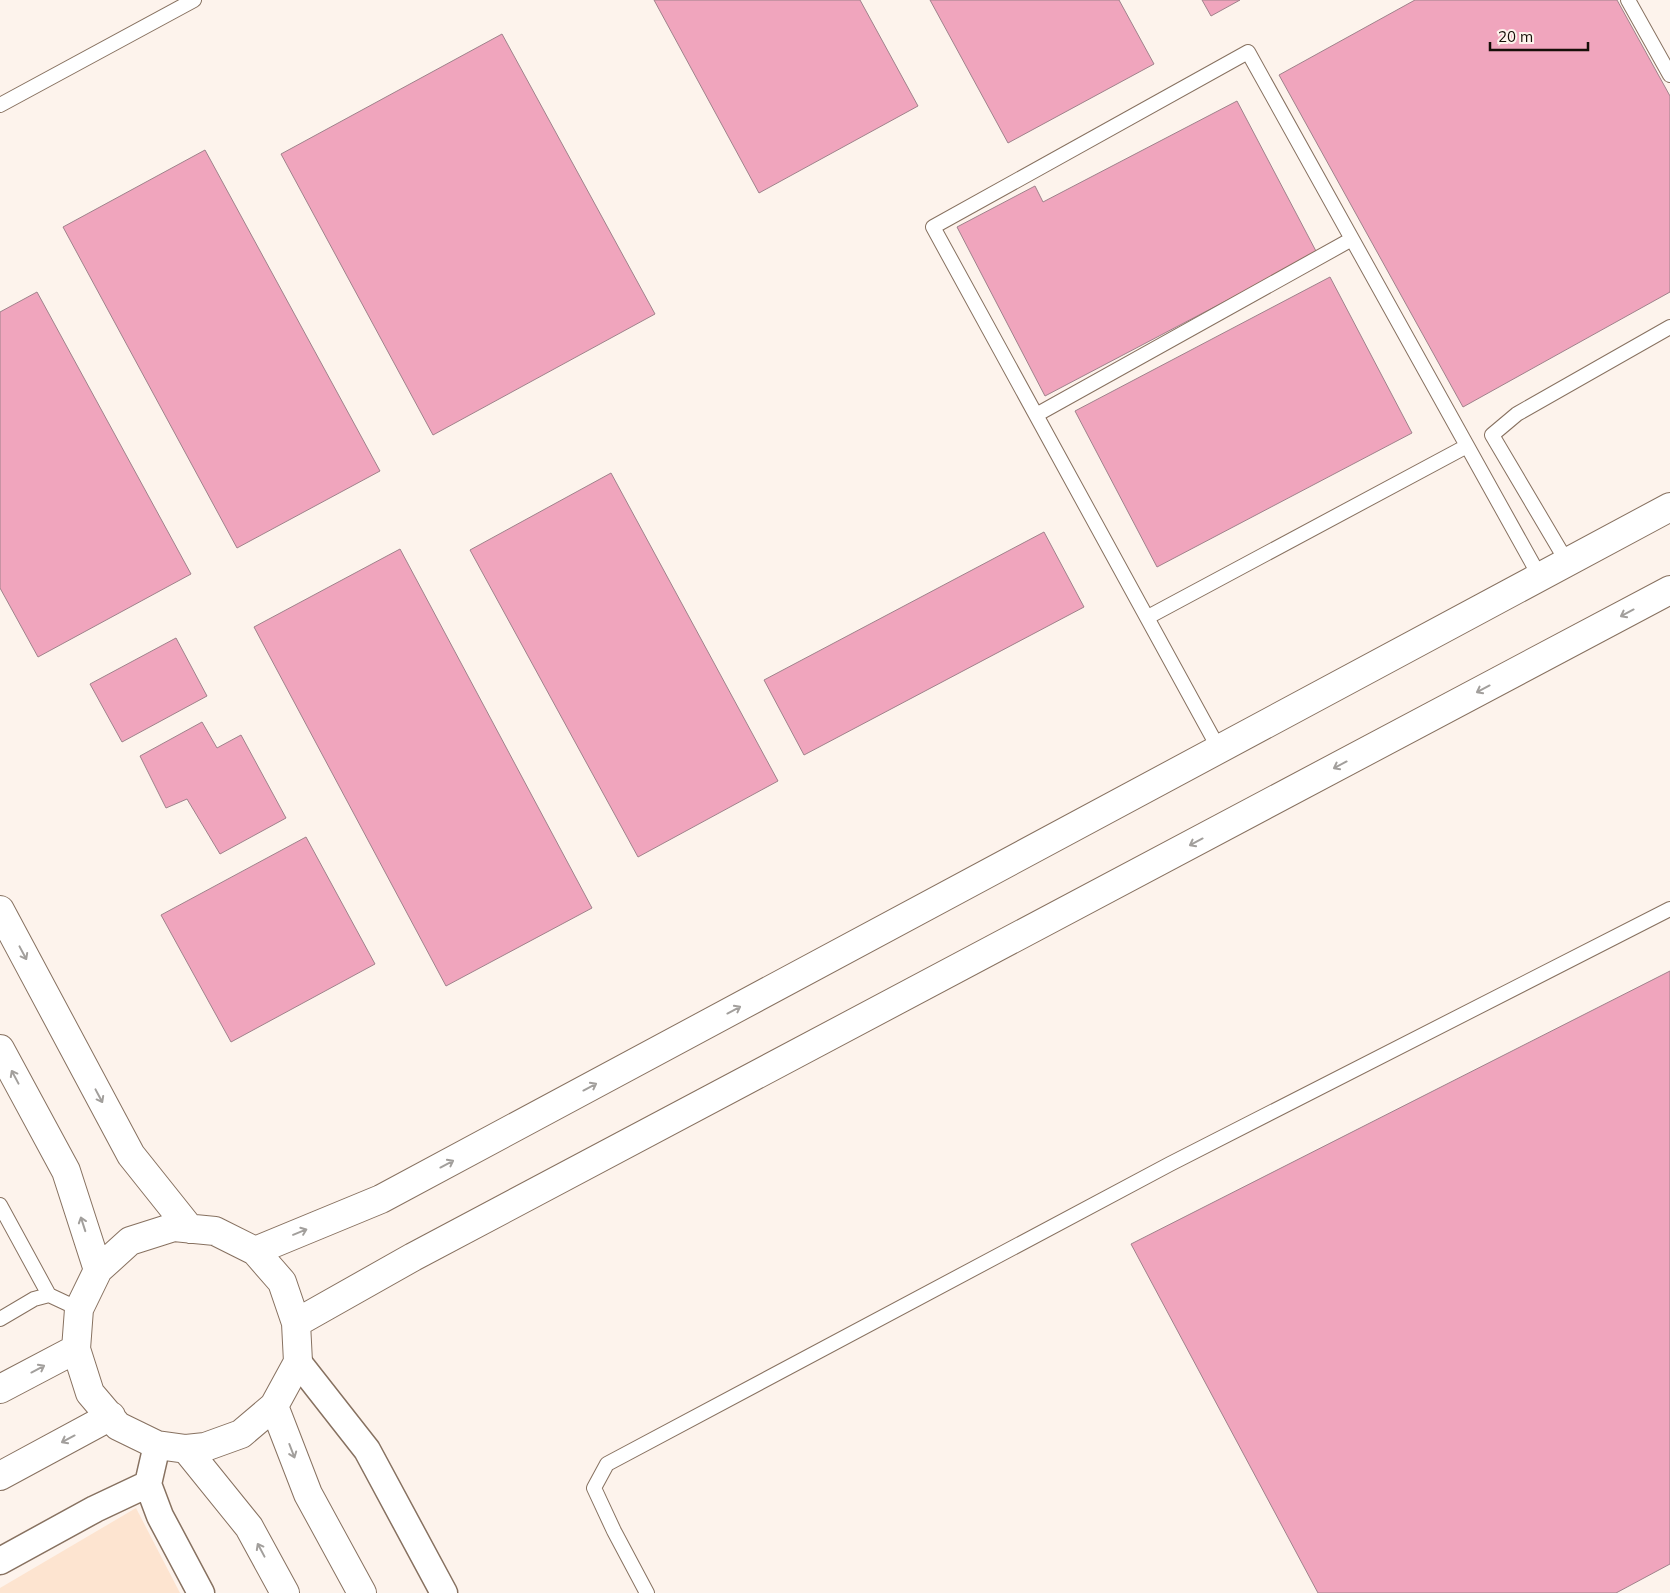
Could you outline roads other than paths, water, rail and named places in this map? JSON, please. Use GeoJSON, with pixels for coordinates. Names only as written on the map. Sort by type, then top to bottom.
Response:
{"type":"FeatureCollection","features":[{"type":"Feature","properties":{"kind":"street"},"geometry":{"type":"LineString","coordinates":[[255,1251],[381,1199],[1670,507]]}},
{"type":"Feature","properties":{"kind":"street"},"geometry":{"type":"LineString","coordinates":[[296,1323],[413,1257],[1670,590]]}},
{"type":"Feature","properties":{"kind":"street"},"geometry":{"type":"LineString","coordinates":[[0,910],[131,1155],[190,1229]]}},
{"type":"Feature","properties":{"kind":"street"},"geometry":{"type":"LineString","coordinates":[[0,1049],[66,1171],[98,1270]]}},
{"type":"Feature","properties":{"kind":"street"},"geometry":{"type":"LineString","coordinates":[[174,1227],[215,1230],[255,1251],[282,1282],[296,1323],[298,1362],[274,1406],[241,1434],[205,1447],[186,1449],[158,1445],[118,1426],[90,1393],[76,1349],[79,1309],[98,1270],[130,1241],[174,1227]]}},
{"type":"Feature","properties":{"kind":"street"},"geometry":{"type":"LineString","coordinates":[[0,1390],[76,1349]]}},
{"type":"Feature","properties":{"kind":"street"},"geometry":{"type":"LineString","coordinates":[[298,1362],[367,1450],[444,1593]]}},
{"type":"Feature","properties":{"kind":"street"},"geometry":{"type":"LineString","coordinates":[[274,1406],[308,1494],[362,1593]]}},
{"type":"Feature","properties":{"kind":"street"},"geometry":{"type":"LineString","coordinates":[[0,1476],[111,1416]]}},
{"type":"Feature","properties":{"kind":"street"},"geometry":{"type":"LineString","coordinates":[[158,1445],[148,1484],[160,1516],[201,1593]]}},
{"type":"Feature","properties":{"kind":"street"},"geometry":{"type":"LineString","coordinates":[[186,1449],[249,1527],[284,1593]]}},
{"type":"Feature","properties":{"kind":"street"},"geometry":{"type":"LineString","coordinates":[[0,1561],[95,1509],[148,1484]]}},
{"type":"Feature","properties":{"kind":"lane"},"geometry":{"type":"LineString","coordinates":[[0,105],[194,0]]}},
{"type":"Feature","properties":{"kind":"lane"},"geometry":{"type":"LineString","coordinates":[[1628,0],[1670,75]]}},
{"type":"Feature","properties":{"kind":"lane"},"geometry":{"type":"LineString","coordinates":[[1219,749],[933,227],[1248,52],[1540,577]]}},
{"type":"Feature","properties":{"kind":"lane"},"geometry":{"type":"LineString","coordinates":[[1036,415],[1352,239]]}},
{"type":"Feature","properties":{"kind":"lane"},"geometry":{"type":"LineString","coordinates":[[1567,562],[1492,435],[1517,414],[1670,327]]}},
{"type":"Feature","properties":{"kind":"lane"},"geometry":{"type":"LineString","coordinates":[[1148,617],[1468,446]]}},
{"type":"Feature","properties":{"kind":"lane"},"geometry":{"type":"LineString","coordinates":[[647,1593],[614,1531],[594,1488],[607,1464],[1170,1164],[1670,909]]}},
{"type":"Feature","properties":{"kind":"lane"},"geometry":{"type":"LineString","coordinates":[[0,1205],[48,1295],[79,1309]]}},
{"type":"Feature","properties":{"kind":"lane"},"geometry":{"type":"LineString","coordinates":[[0,1319],[34,1299],[48,1295]]}}]}
